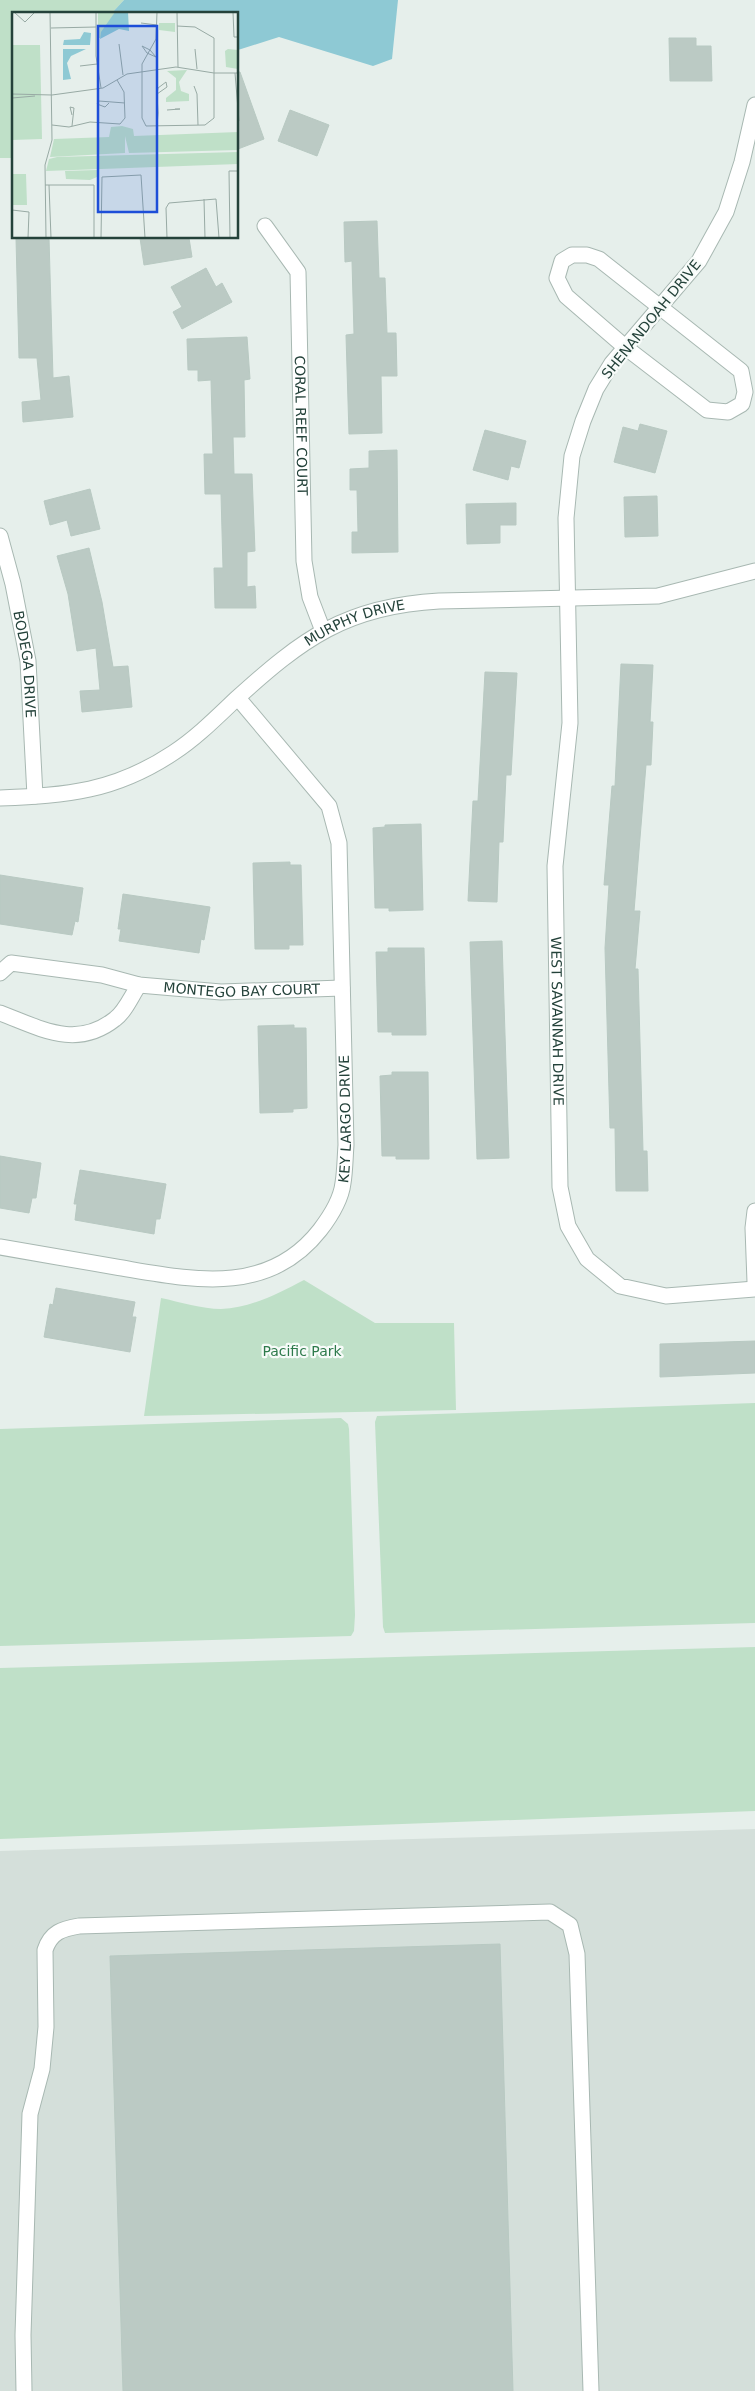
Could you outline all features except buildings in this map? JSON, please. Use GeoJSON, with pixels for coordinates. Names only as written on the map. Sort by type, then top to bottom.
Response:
{"type":"FeatureCollection","features":[{"type":"Feature","properties":{"kind":"street","name":"SHENANDOAH DRIVE"},"geometry":{"type":"LineString","coordinates":[[566,598],[566,509],[572,456],[583,421],[596,389],[625,347],[662,307],[699,261],[726,212],[742,162],[755,105]]}},
{"type":"Feature","properties":{"kind":"street","name":"CORAL REEF COURT"},"geometry":{"type":"LineString","coordinates":[[265,226],[298,272],[304,562],[310,597],[323,632]]}},
{"type":"Feature","properties":{"kind":"street"},"geometry":{"type":"LineString","coordinates":[[572,255],[587,255],[599,259],[662,307],[740,371],[745,392],[742,404],[728,412],[707,410],[625,347],[566,296],[557,278],[562,261],[572,255]]}},
{"type":"Feature","properties":{"kind":"street","name":"BODEGA DRIVE"},"geometry":{"type":"LineString","coordinates":[[0,536],[13,584],[28,661],[35,796]]}},
{"type":"Feature","properties":{"kind":"street","name":"MURPHY DRIVE"},"geometry":{"type":"LineString","coordinates":[[0,798],[69,794],[94,789],[135,774],[173,754],[190,741],[278,661],[323,632],[371,611],[412,602],[658,596],[755,571]]}},
{"type":"Feature","properties":{"kind":"street","name":"WEST SAVANNAH DRIVE"},"geometry":{"type":"LineString","coordinates":[[566,598],[570,723],[556,866],[560,1187],[568,1226],[587,1259],[620,1286],[666,1296],[755,1289]]}},
{"type":"Feature","properties":{"kind":"street","name":"KEY LARGO DRIVE"},"geometry":{"type":"LineString","coordinates":[[0,1247],[179,1278],[214,1281],[279,1266],[308,1245],[331,1216],[343,1185],[346,1145],[339,843],[329,806],[238,698]]}},
{"type":"Feature","properties":{"kind":"street","name":"MONTEGO BAY COURT"},"geometry":{"type":"LineString","coordinates":[[0,973],[11,963],[102,975],[139,985],[221,992],[342,988]]}},
{"type":"Feature","properties":{"kind":"street"},"geometry":{"type":"LineString","coordinates":[[0,1013],[54,1034],[86,1035],[116,1019],[139,985]]}},
{"type":"Feature","properties":{"kind":"street"},"geometry":{"type":"LineString","coordinates":[[755,1211],[753,1228],[755,1282]]}},
{"type":"Feature","properties":{"kind":"street"},"geometry":{"type":"LineString","coordinates":[[24,2391],[23,2335],[30,2114],[42,2069],[45,2035],[45,1950],[48,1941],[55,1932],[79,1926],[550,1912],[570,1925],[576,1954],[591,2391]]}},
{"type":"Feature","properties":{"kind":"shaded area"},"geometry":{"type":"Polygon","coordinates":[[[755,1829],[755,2391],[0,2391],[0,1851],[755,1829]]]}},
{"type":"Feature","properties":{"kind":"green space"},"geometry":{"type":"Polygon","coordinates":[[[0,0],[124,0],[113,12],[12,12],[12,158],[0,158],[0,0]]]}},
{"type":"Feature","properties":{"kind":"green space","name":"Pacific Park"},"geometry":{"type":"Polygon","coordinates":[[[304,1280],[375,1323],[454,1323],[456,1410],[144,1416],[161,1298],[206,1308],[232,1308],[254,1303],[304,1280]]]}},
{"type":"Feature","properties":{"kind":"green space"},"geometry":{"type":"Polygon","coordinates":[[[755,1403],[755,1623],[385,1633],[383,1627],[375,1422],[377,1416],[755,1403]]]}},
{"type":"Feature","properties":{"kind":"green space"},"geometry":{"type":"Polygon","coordinates":[[[341,1418],[348,1424],[349,1429],[355,1615],[354,1631],[351,1636],[0,1646],[0,1429],[341,1418]]]}},
{"type":"Feature","properties":{"kind":"green space"},"geometry":{"type":"Polygon","coordinates":[[[755,1647],[755,1811],[0,1839],[0,1668],[755,1647]]]}},
{"type":"Feature","properties":{"kind":"water"},"geometry":{"type":"Polygon","coordinates":[[[124,0],[398,0],[392,59],[373,66],[279,37],[239,50],[239,12],[113,12],[124,0]]]}}]}
